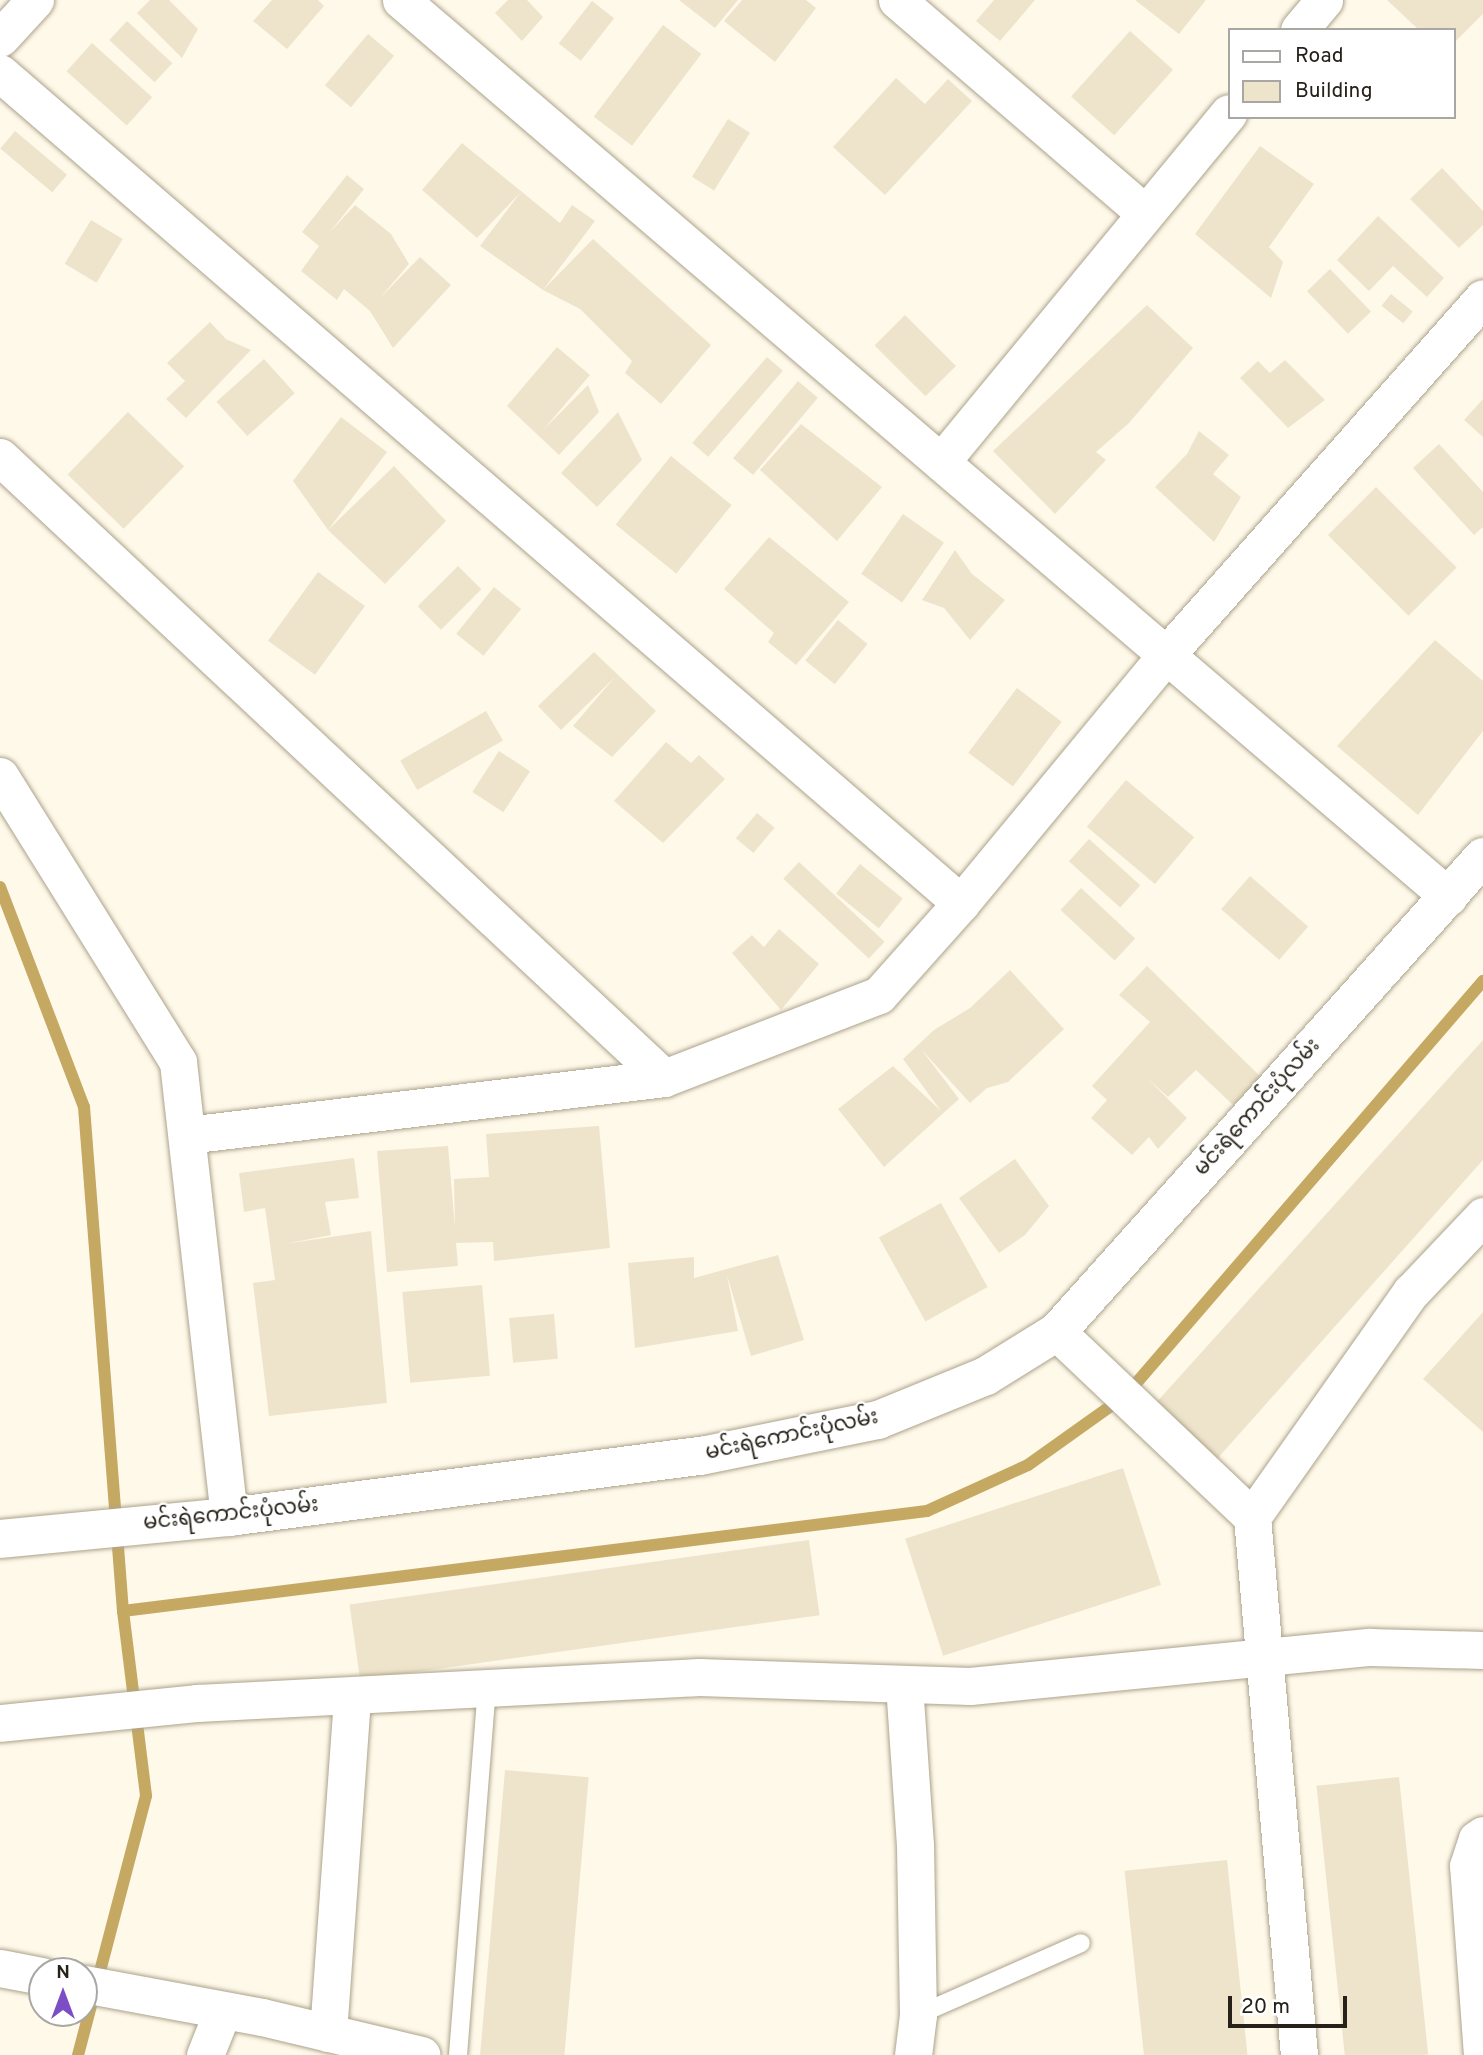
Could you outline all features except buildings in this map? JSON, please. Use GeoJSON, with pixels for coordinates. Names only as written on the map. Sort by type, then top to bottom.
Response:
{"type":"FeatureCollection","features":[{"type":"Feature","properties":{"kind":"street"},"geometry":{"type":"LineString","coordinates":[[0,38],[35,0]]}},
{"type":"Feature","properties":{"kind":"street"},"geometry":{"type":"LineString","coordinates":[[401,0],[1449,897]]}},
{"type":"Feature","properties":{"kind":"street"},"geometry":{"type":"LineString","coordinates":[[897,0],[1145,213]]}},
{"type":"Feature","properties":{"kind":"street"},"geometry":{"type":"LineString","coordinates":[[1301,28],[1324,0]]}},
{"type":"Feature","properties":{"kind":"street"},"geometry":{"type":"LineString","coordinates":[[0,73],[961,903]]}},
{"type":"Feature","properties":{"kind":"street"},"geometry":{"type":"LineString","coordinates":[[941,462],[1228,114]]}},
{"type":"Feature","properties":{"kind":"street"},"geometry":{"type":"LineString","coordinates":[[187,1135],[664,1078],[879,995],[961,903],[1166,655],[1483,298]]}},
{"type":"Feature","properties":{"kind":"street"},"geometry":{"type":"LineString","coordinates":[[0,457],[664,1078]]}},
{"type":"Feature","properties":{"kind":"street"},"geometry":{"type":"LineString","coordinates":[[0,776],[178,1062],[229,1517]]}},
{"type":"Feature","properties":{"kind":"street","name":"မင်းရဲကောင်းပုံလမ်း"},"geometry":{"type":"LineString","coordinates":[[0,1539],[229,1517],[701,1456],[878,1420],[986,1376],[1057,1332],[1483,857]]}},
{"type":"Feature","properties":{"kind":"street"},"geometry":{"type":"LineString","coordinates":[[1299,2055],[1252,1517],[1411,1292],[1483,1216]]}},
{"type":"Feature","properties":{"kind":"street"},"geometry":{"type":"LineString","coordinates":[[1057,1332],[1252,1517]]}},
{"type":"Feature","properties":{"kind":"street"},"geometry":{"type":"LineString","coordinates":[[0,1724],[197,1703],[699,1677],[970,1686],[1266,1660],[1370,1647],[1483,1650]]}},
{"type":"Feature","properties":{"kind":"street"},"geometry":{"type":"LineString","coordinates":[[904,1684],[915,1845],[918,2015],[913,2055]]}},
{"type":"Feature","properties":{"kind":"street"},"geometry":{"type":"LineString","coordinates":[[328,2033],[352,1697]]}},
{"type":"Feature","properties":{"kind":"street"},"geometry":{"type":"LineString","coordinates":[[1482,2055],[1468,1866],[1477,1839],[1483,1835]]}},
{"type":"Feature","properties":{"kind":"street"},"geometry":{"type":"LineString","coordinates":[[0,1968],[28,1973]]}},
{"type":"Feature","properties":{"kind":"street"},"geometry":{"type":"LineString","coordinates":[[98,1987],[223,2010],[422,2055]]}},
{"type":"Feature","properties":{"kind":"street"},"geometry":{"type":"LineString","coordinates":[[205,2055],[223,2010]]}},
{"type":"Feature","properties":{"kind":"lane"},"geometry":{"type":"LineString","coordinates":[[458,2055],[487,1690]]}},
{"type":"Feature","properties":{"kind":"lane"},"geometry":{"type":"LineString","coordinates":[[918,2015],[1081,1944]]}},
{"type":"Feature","properties":{"kind":"waterway"},"geometry":{"type":"LineString","coordinates":[[0,887],[84,1107],[123,1611],[146,1796],[78,2055]]}},
{"type":"Feature","properties":{"kind":"waterway"},"geometry":{"type":"LineString","coordinates":[[123,1611],[927,1511],[1028,1465],[1126,1395],[1483,981]]}}]}
